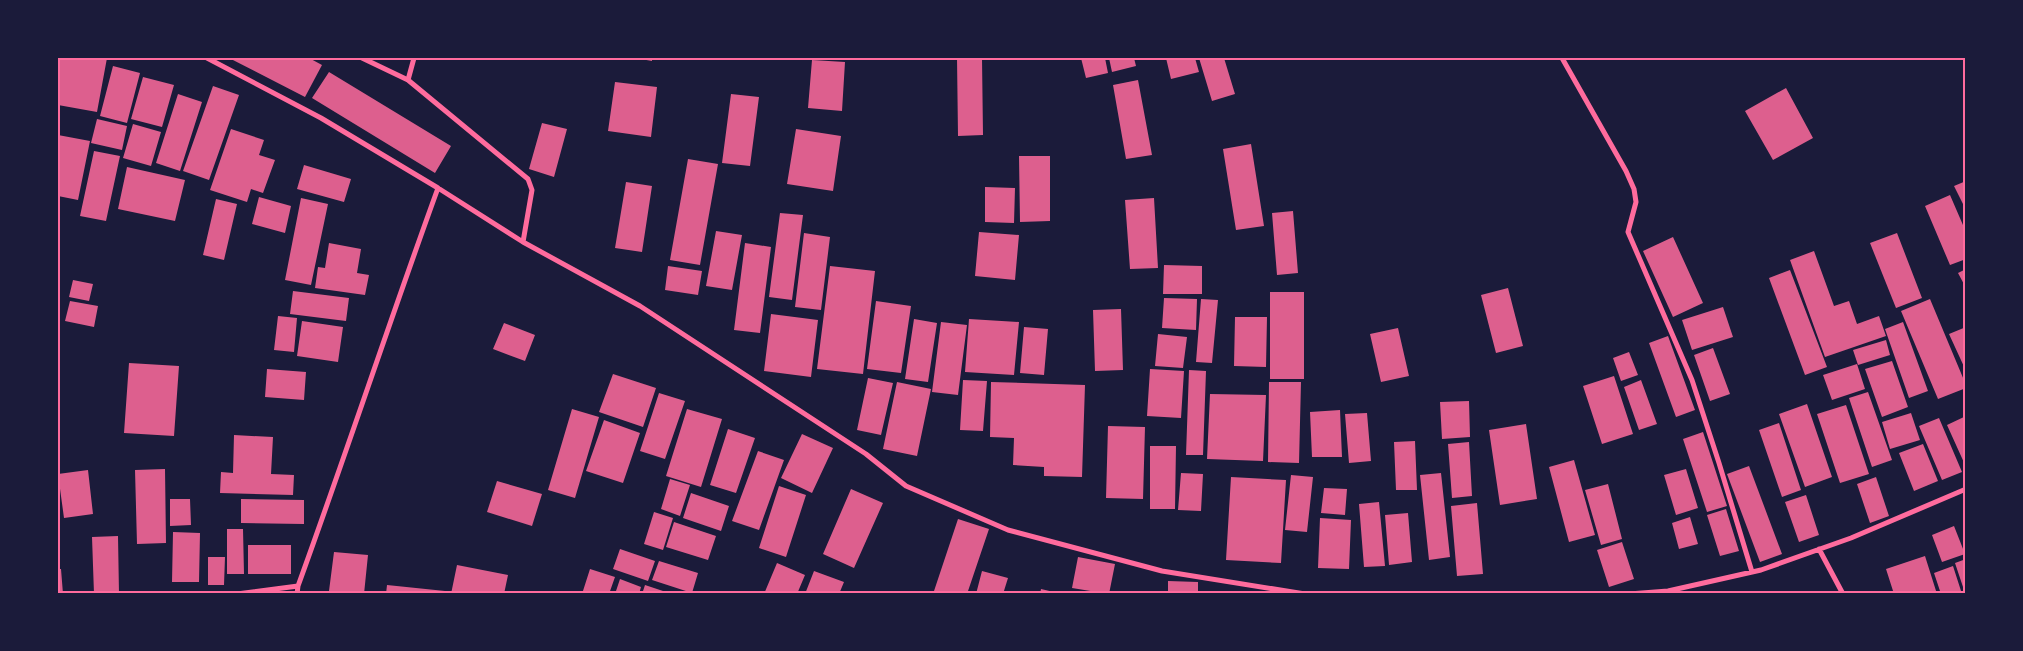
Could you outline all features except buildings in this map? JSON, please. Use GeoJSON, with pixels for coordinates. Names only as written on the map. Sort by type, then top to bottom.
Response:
{"type":"FeatureCollection","features":[{"type":"Feature","properties":{"kind":"street"},"geometry":{"type":"LineString","coordinates":[[207,58],[321,118],[438,188],[523,242],[640,306],[866,454],[906,486],[1008,530],[1162,571],[1305,594]]}},
{"type":"Feature","properties":{"kind":"street"},"geometry":{"type":"LineString","coordinates":[[362,58],[408,80],[528,179],[532,190],[523,242]]}},
{"type":"Feature","properties":{"kind":"street"},"geometry":{"type":"LineString","coordinates":[[408,80],[414,58]]}},
{"type":"Feature","properties":{"kind":"street"},"geometry":{"type":"LineString","coordinates":[[1562,58],[1626,171],[1634,190],[1636,202],[1628,232],[1692,380],[1752,572]]}},
{"type":"Feature","properties":{"kind":"street"},"geometry":{"type":"LineString","coordinates":[[297,594],[298,586],[438,188]]}},
{"type":"Feature","properties":{"kind":"street"},"geometry":{"type":"LineString","coordinates":[[1629,594],[1668,591],[1752,572],[1819,550],[1966,490]]}},
{"type":"Feature","properties":{"kind":"street"},"geometry":{"type":"LineString","coordinates":[[1819,550],[1843,594]]}},
{"type":"Feature","properties":{"kind":"street"},"geometry":{"type":"LineString","coordinates":[[237,594],[298,586]]}}]}
